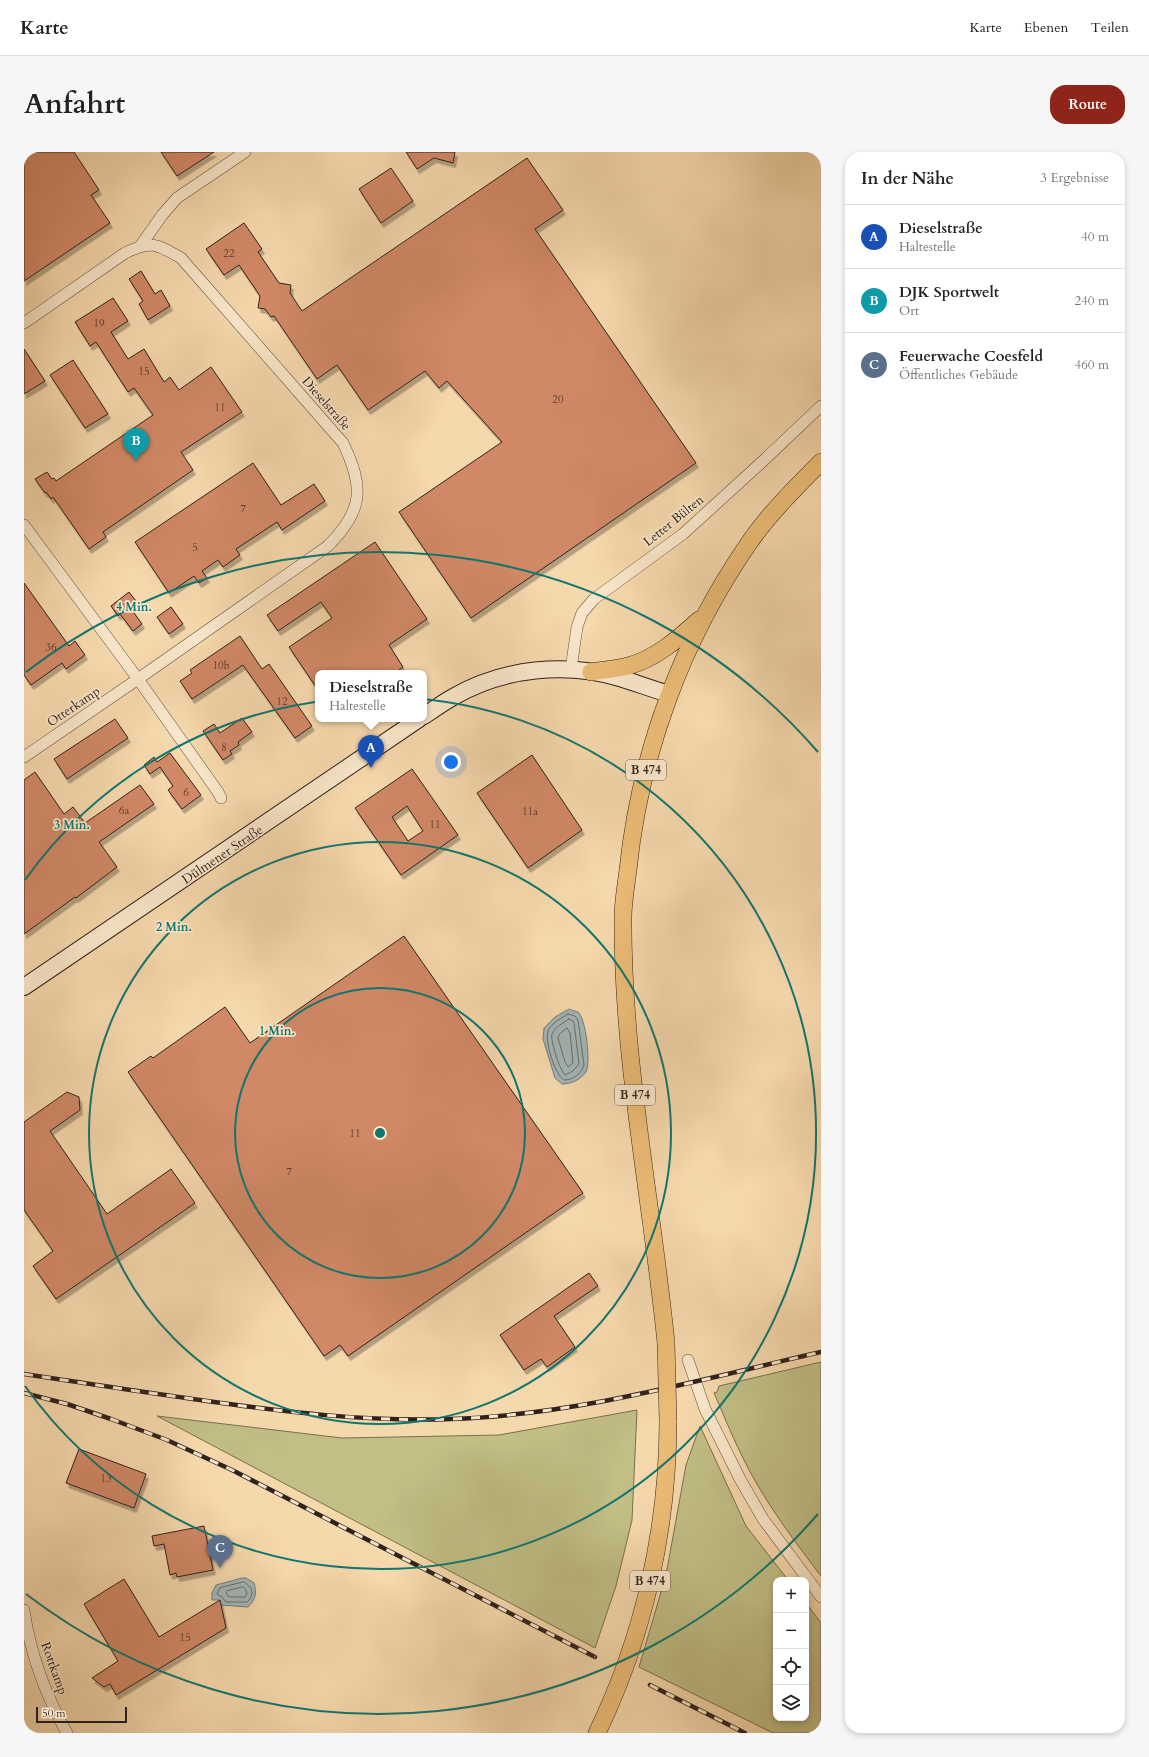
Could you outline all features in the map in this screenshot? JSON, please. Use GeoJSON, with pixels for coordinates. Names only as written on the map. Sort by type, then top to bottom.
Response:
{"type":"FeatureCollection","features":[{"type":"Feature","properties":{"kind":"main road","name":"B 474"},"geometry":{"type":"LineString","coordinates":[[597,1733],[620,1681],[645,1602],[661,1521],[666,1477],[668,1421],[666,1343],[654,1236],[632,1077],[626,1001],[623,915],[630,847],[643,779],[669,694],[705,615],[758,531],[821,462]]}},
{"type":"Feature","properties":{"kind":"main road"},"geometry":{"type":"LineString","coordinates":[[590,672],[628,666],[649,658],[682,636],[705,615]]}},
{"type":"Feature","properties":{"kind":"street"},"geometry":{"type":"LineString","coordinates":[[24,323],[125,253],[141,245],[162,214],[177,198],[245,152]]}},
{"type":"Feature","properties":{"kind":"street","name":"Dieselstraße"},"geometry":{"type":"LineString","coordinates":[[138,679],[328,546],[343,531],[352,516],[358,499],[353,465],[343,443],[181,258],[161,247],[141,245]]}},
{"type":"Feature","properties":{"kind":"street","name":"Letter Bülten"},"geometry":{"type":"LineString","coordinates":[[571,669],[576,627],[582,612],[594,599],[683,534],[763,462],[821,406]]}},
{"type":"Feature","properties":{"kind":"street"},"geometry":{"type":"LineString","coordinates":[[24,525],[138,679],[221,798]]}},
{"type":"Feature","properties":{"kind":"street"},"geometry":{"type":"LineString","coordinates":[[427,714],[455,696],[494,679],[525,672],[571,669],[619,678],[669,694]]}},
{"type":"Feature","properties":{"kind":"street","name":"Otterkamp"},"geometry":{"type":"LineString","coordinates":[[24,757],[138,679]]}},
{"type":"Feature","properties":{"kind":"street","name":"Dülmener Straße"},"geometry":{"type":"LineString","coordinates":[[24,987],[415,722]]}},
{"type":"Feature","properties":{"kind":"street"},"geometry":{"type":"LineString","coordinates":[[688,1360],[704,1409],[740,1479],[763,1519],[821,1598]]}},
{"type":"Feature","properties":{"kind":"street","name":"Rottkamp"},"geometry":{"type":"LineString","coordinates":[[24,1610],[40,1673],[67,1733]]}},
{"type":"Feature","properties":{"kind":"shaded area"},"geometry":{"type":"Polygon","coordinates":[[[821,1362],[821,1576],[788,1532],[758,1486],[737,1446],[714,1393],[717,1392],[719,1386],[821,1362]]]}},
{"type":"Feature","properties":{"kind":"shaded area"},"geometry":{"type":"Polygon","coordinates":[[[637,1410],[632,1520],[616,1586],[595,1648],[157,1416],[342,1438],[499,1435],[637,1410]]]}},
{"type":"Feature","properties":{"kind":"shaded area"},"geometry":{"type":"Polygon","coordinates":[[[700,1426],[746,1526],[786,1577],[773,1577],[773,1721],[809,1721],[809,1607],[821,1623],[821,1733],[773,1733],[639,1667],[666,1575],[686,1465],[700,1426]]]}},
{"type":"Feature","properties":{"kind":"water"},"geometry":{"type":"Polygon","coordinates":[[[569,1009],[578,1012],[581,1016],[587,1041],[588,1060],[584,1075],[572,1082],[562,1084],[555,1078],[543,1039],[544,1028],[555,1017],[569,1009]]]}},
{"type":"Feature","properties":{"kind":"water"},"geometry":{"type":"Polygon","coordinates":[[[246,1578],[254,1583],[255,1587],[256,1593],[254,1599],[248,1607],[221,1605],[220,1600],[212,1600],[212,1593],[216,1585],[246,1578]]]}},
{"type":"Feature","properties":{"kind":"building"},"geometry":{"type":"Polygon","coordinates":[[[24,152],[74,152],[99,190],[91,195],[110,223],[24,281],[24,152]]]}},
{"type":"Feature","properties":{"kind":"building"},"geometry":{"type":"Polygon","coordinates":[[[161,152],[214,152],[177,176],[161,152]]]}},
{"type":"Feature","properties":{"kind":"building"},"geometry":{"type":"Polygon","coordinates":[[[406,152],[455,152],[453,163],[434,158],[417,169],[406,152]]]}},
{"type":"Feature","properties":{"kind":"building"},"geometry":{"type":"Polygon","coordinates":[[[527,158],[563,210],[535,229],[696,463],[471,618],[399,512],[502,442],[447,381],[439,388],[425,371],[368,410],[337,365],[317,379],[274,316],[271,317],[265,309],[258,308],[260,296],[239,265],[224,275],[206,249],[244,223],[262,249],[258,252],[279,283],[291,285],[290,293],[302,311],[527,158]]]}},
{"type":"Feature","properties":{"kind":"building"},"geometry":{"type":"Polygon","coordinates":[[[391,168],[413,201],[381,223],[359,189],[391,168]]]}},
{"type":"Feature","properties":{"kind":"building"},"geometry":{"type":"Polygon","coordinates":[[[141,271],[155,294],[161,290],[170,306],[148,320],[139,304],[143,301],[129,279],[141,271]]]}},
{"type":"Feature","properties":{"kind":"building"},"geometry":{"type":"Polygon","coordinates":[[[113,298],[128,321],[111,332],[128,359],[144,349],[164,382],[170,377],[179,390],[211,367],[242,412],[181,452],[193,470],[103,532],[106,537],[89,549],[53,497],[51,499],[35,479],[47,472],[52,479],[54,478],[56,481],[153,415],[134,388],[128,392],[96,342],[90,346],[75,322],[113,298]]]}},
{"type":"Feature","properties":{"kind":"building"},"geometry":{"type":"Polygon","coordinates":[[[24,349],[45,381],[24,394],[24,349]]]}},
{"type":"Feature","properties":{"kind":"building"},"geometry":{"type":"Polygon","coordinates":[[[73,360],[108,414],[85,428],[50,375],[73,360]]]}},
{"type":"Feature","properties":{"kind":"building"},"geometry":{"type":"Polygon","coordinates":[[[253,463],[281,505],[314,484],[325,501],[282,530],[277,522],[236,549],[240,555],[223,567],[218,560],[202,571],[207,578],[199,583],[194,576],[169,593],[135,542],[253,463]]]}},
{"type":"Feature","properties":{"kind":"building"},"geometry":{"type":"Polygon","coordinates":[[[375,542],[427,619],[389,645],[403,667],[399,670],[315,670],[315,686],[289,647],[332,618],[321,602],[278,631],[267,615],[375,542]]]}},
{"type":"Feature","properties":{"kind":"building"},"geometry":{"type":"Polygon","coordinates":[[[24,583],[69,646],[75,641],[85,655],[66,669],[62,663],[31,685],[24,675],[24,583]]]}},
{"type":"Feature","properties":{"kind":"building"},"geometry":{"type":"Polygon","coordinates":[[[129,592],[136,601],[129,606],[142,624],[133,631],[120,614],[118,616],[111,606],[129,592]]]}},
{"type":"Feature","properties":{"kind":"building"},"geometry":{"type":"Polygon","coordinates":[[[171,607],[183,624],[169,634],[157,617],[171,607]]]}},
{"type":"Feature","properties":{"kind":"building"},"geometry":{"type":"Polygon","coordinates":[[[240,636],[262,669],[269,664],[312,726],[295,738],[243,665],[192,699],[180,681],[192,673],[190,670],[240,636]]]}},
{"type":"Feature","properties":{"kind":"building"},"geometry":{"type":"Polygon","coordinates":[[[242,718],[252,732],[238,742],[239,745],[230,751],[232,754],[223,760],[203,731],[214,724],[220,733],[242,718]]]}},
{"type":"Feature","properties":{"kind":"building"},"geometry":{"type":"Polygon","coordinates":[[[115,719],[128,738],[67,779],[54,759],[115,719]]]}},
{"type":"Feature","properties":{"kind":"building"},"geometry":{"type":"Polygon","coordinates":[[[170,753],[201,795],[182,809],[168,790],[173,786],[160,767],[150,774],[144,765],[154,757],[157,762],[170,753]]]}},
{"type":"Feature","properties":{"kind":"building"},"geometry":{"type":"Polygon","coordinates":[[[532,755],[582,830],[528,868],[477,793],[532,755]]]}},
{"type":"Feature","properties":{"kind":"building"},"geometry":{"type":"Polygon","coordinates":[[[412,769],[458,835],[401,875],[355,808],[412,769]],[[407,806],[392,817],[408,841],[423,831],[407,806]]]}},
{"type":"Feature","properties":{"kind":"building"},"geometry":{"type":"Polygon","coordinates":[[[35,772],[64,814],[73,807],[85,823],[140,785],[154,804],[99,842],[117,867],[24,934],[24,780],[35,772]]]}},
{"type":"Feature","properties":{"kind":"building"},"geometry":{"type":"Polygon","coordinates":[[[404,936],[583,1193],[348,1356],[340,1345],[324,1356],[128,1072],[151,1056],[153,1058],[225,1007],[250,1043],[404,936]]]}},
{"type":"Feature","properties":{"kind":"building"},"geometry":{"type":"Polygon","coordinates":[[[67,1092],[79,1097],[80,1110],[50,1131],[107,1214],[171,1169],[195,1203],[56,1299],[33,1266],[53,1251],[24,1210],[24,1122],[67,1092]]]}},
{"type":"Feature","properties":{"kind":"building"},"geometry":{"type":"Polygon","coordinates":[[[589,1273],[598,1286],[554,1316],[575,1347],[547,1367],[541,1359],[524,1370],[500,1335],[589,1273]]]}},
{"type":"Feature","properties":{"kind":"building"},"geometry":{"type":"Polygon","coordinates":[[[79,1449],[146,1474],[134,1508],[66,1483],[79,1449]]]}},
{"type":"Feature","properties":{"kind":"building"},"geometry":{"type":"Polygon","coordinates":[[[204,1526],[213,1570],[177,1577],[176,1573],[170,1575],[164,1544],[154,1546],[152,1536],[204,1526]]]}},
{"type":"Feature","properties":{"kind":"building"},"geometry":{"type":"Polygon","coordinates":[[[124,1579],[159,1637],[220,1600],[226,1628],[116,1695],[110,1684],[104,1687],[92,1678],[118,1661],[84,1604],[124,1579]]]}},
{"type":"Feature","properties":{"kind":"railway"},"geometry":{"type":"LineString","coordinates":[[24,1374],[178,1397],[294,1412],[420,1420],[498,1416],[544,1411],[637,1394],[821,1352]]}},
{"type":"Feature","properties":{"kind":"railway"},"geometry":{"type":"LineString","coordinates":[[24,1393],[67,1404],[111,1419],[167,1440],[232,1470],[595,1657]]}},
{"type":"Feature","properties":{"kind":"railway"},"geometry":{"type":"LineString","coordinates":[[650,1685],[745,1733]]}},
{"type":"Feature","properties":{"kind":"place","name":"DJK Sportwelt"},"geometry":{"type":"Point","coordinates":[136,461]}},
{"type":"Feature","properties":{"kind":"place","name":"Dieselstraße"},"geometry":{"type":"Point","coordinates":[371,768]}},
{"type":"Feature","properties":{"kind":"place","name":"Feuerwache Coesfeld"},"geometry":{"type":"Point","coordinates":[220,1568]}}]}
